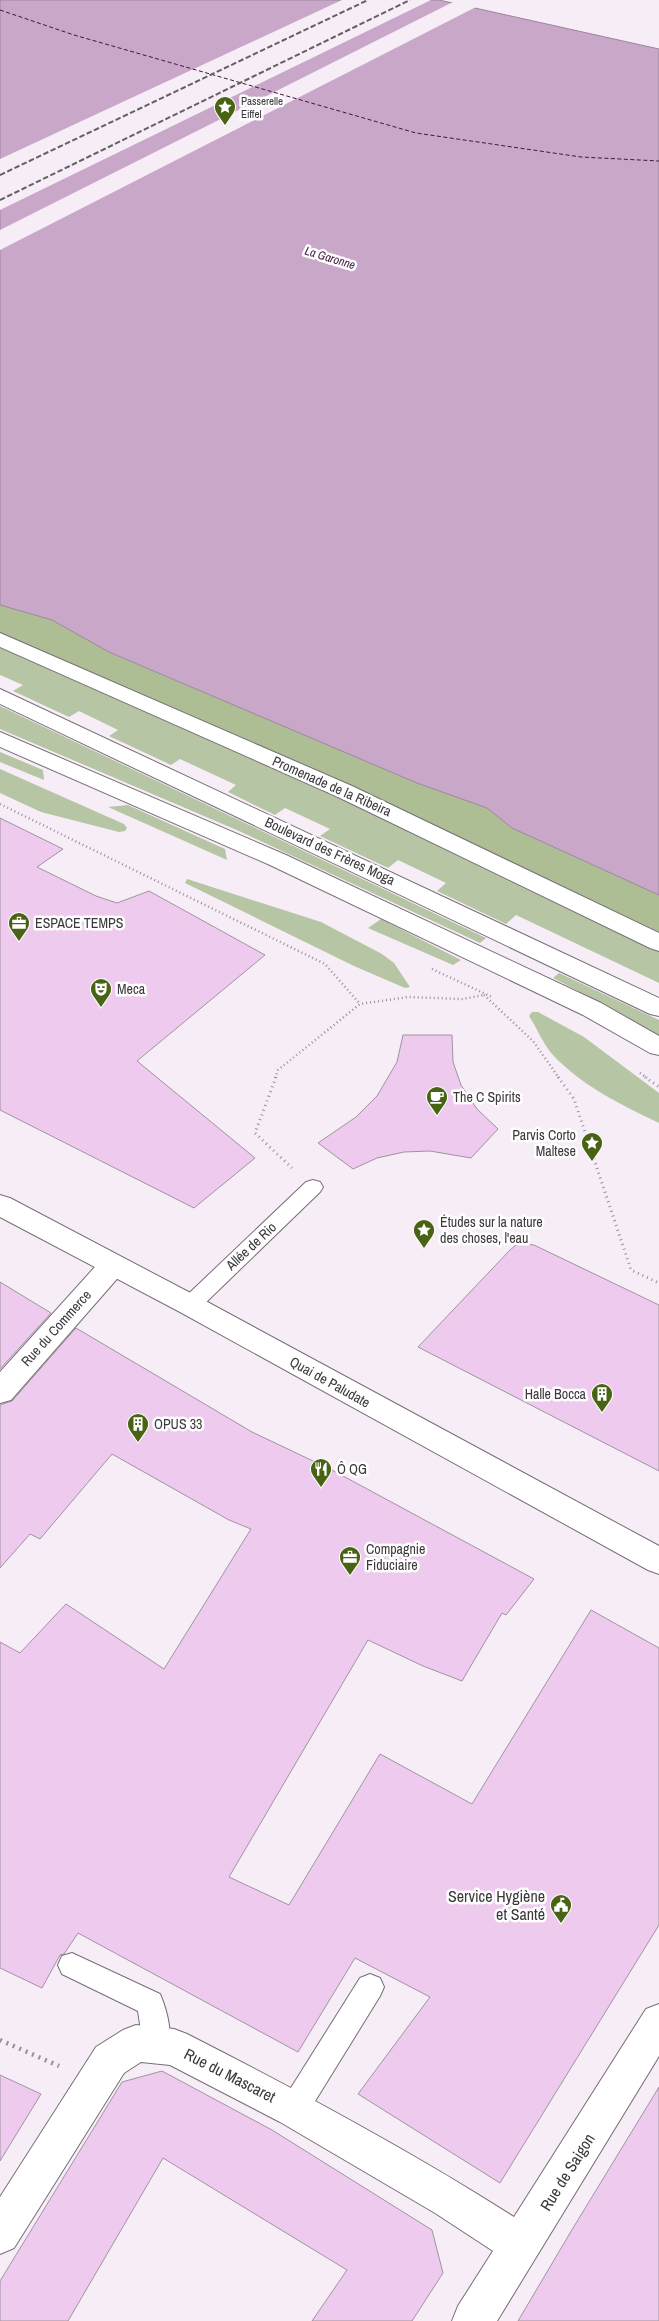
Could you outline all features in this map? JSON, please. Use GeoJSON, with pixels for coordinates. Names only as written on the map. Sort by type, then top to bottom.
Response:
{"type":"FeatureCollection","features":[{"type":"Feature","properties":{"kind":"street","name":"Promenade de la Ribeira"},"geometry":{"type":"LineString","coordinates":[[0,639],[352,795],[659,942]]}},
{"type":"Feature","properties":{"kind":"street","name":"Boulevard des Frères Moga"},"geometry":{"type":"LineString","coordinates":[[0,696],[659,1008]]}},
{"type":"Feature","properties":{"kind":"street"},"geometry":{"type":"LineString","coordinates":[[0,739],[278,860],[583,1005],[659,1047]]}},
{"type":"Feature","properties":{"kind":"street","name":"Quai de Paludate"},"geometry":{"type":"LineString","coordinates":[[0,1205],[190,1305],[659,1561]]}},
{"type":"Feature","properties":{"kind":"street","name":"Rue du Commerce"},"geometry":{"type":"LineString","coordinates":[[0,1392],[113,1265]]}},
{"type":"Feature","properties":{"kind":"street","name":"Rue de Saigon"},"geometry":{"type":"LineString","coordinates":[[473,2321],[659,2022]]}},
{"type":"Feature","properties":{"kind":"street","name":"Rue du Mascaret"},"geometry":{"type":"LineString","coordinates":[[0,2234],[110,2060],[136,2043],[174,2046],[294,2109],[449,2200],[521,2245]]}},
{"type":"Feature","properties":{"kind":"lane","name":"Allée de Rio"},"geometry":{"type":"LineString","coordinates":[[190,1305],[313,1188]]}},
{"type":"Feature","properties":{"kind":"lane"},"geometry":{"type":"LineString","coordinates":[[72,1965],[150,2003],[157,2044]]}},
{"type":"Feature","properties":{"kind":"lane"},"geometry":{"type":"LineString","coordinates":[[294,2109],[370,1987]]}},
{"type":"Feature","properties":{"kind":"path"},"geometry":{"type":"LineString","coordinates":[[0,804],[325,964],[360,1004]]}},
{"type":"Feature","properties":{"kind":"path"},"geometry":{"type":"LineString","coordinates":[[313,1188],[255,1133],[278,1070],[360,1004],[408,997],[462,999],[484,995],[533,1041],[574,1099],[631,1270],[659,1283]]}},
{"type":"Feature","properties":{"kind":"path"},"geometry":{"type":"LineString","coordinates":[[0,2040],[59,2066],[94,2085]]}},
{"type":"Feature","properties":{"kind":"green space"},"geometry":{"type":"Polygon","coordinates":[[[0,605],[52,620],[109,652],[417,783],[488,808],[512,828],[659,895],[659,933],[477,849],[0,635],[0,605]]]}},
{"type":"Feature","properties":{"kind":"green space"},"geometry":{"type":"Polygon","coordinates":[[[0,635],[477,849],[659,933],[659,983],[516,915],[506,924],[437,891],[446,883],[398,860],[388,868],[320,836],[330,829],[285,808],[275,815],[228,792],[236,785],[180,759],[171,765],[109,736],[118,730],[79,711],[69,717],[13,691],[23,685],[0,675],[0,635]]]}},
{"type":"Feature","properties":{"kind":"green space"},"geometry":{"type":"Polygon","coordinates":[[[0,706],[486,938],[480,943],[239,831],[0,729],[0,706]]]}},
{"type":"Feature","properties":{"kind":"green space"},"geometry":{"type":"Polygon","coordinates":[[[0,752],[43,770],[44,780],[0,762],[0,752]]]}},
{"type":"Feature","properties":{"kind":"green space"},"geometry":{"type":"Polygon","coordinates":[[[0,769],[124,824],[127,828],[125,831],[119,832],[41,812],[0,793],[0,769]]]}},
{"type":"Feature","properties":{"kind":"green space"},"geometry":{"type":"Polygon","coordinates":[[[128,805],[225,849],[227,860],[108,807],[128,805]]]}},
{"type":"Feature","properties":{"kind":"green space"},"geometry":{"type":"Polygon","coordinates":[[[187,879],[321,922],[382,954],[394,963],[410,987],[405,988],[354,966],[185,883],[187,879]]]}},
{"type":"Feature","properties":{"kind":"green space"},"geometry":{"type":"Polygon","coordinates":[[[381,919],[461,960],[453,965],[368,928],[381,919]]]}},
{"type":"Feature","properties":{"kind":"green space"},"geometry":{"type":"Polygon","coordinates":[[[559,973],[659,1020],[659,1035],[553,978],[559,973]]]}},
{"type":"Feature","properties":{"kind":"green space"},"geometry":{"type":"Polygon","coordinates":[[[532,1012],[538,1012],[584,1037],[659,1093],[659,1123],[603,1094],[564,1066],[549,1051],[543,1041],[529,1016],[532,1012]]]}},
{"type":"Feature","properties":{"kind":"water","name":"La Garonne"},"geometry":{"type":"Polygon","coordinates":[[[0,0],[439,0],[659,49],[659,895],[512,828],[487,808],[417,783],[109,652],[52,620],[0,605],[0,0]]]}},
{"type":"Feature","properties":{"kind":"pier"},"geometry":{"type":"Polygon","coordinates":[[[342,0],[431,0],[0,210],[0,159],[342,0]]]}},
{"type":"Feature","properties":{"kind":"pier","name":"Passerelle Eiffel"},"geometry":{"type":"Polygon","coordinates":[[[455,1],[478,6],[0,250],[0,230],[455,1]]]}},
{"type":"Feature","properties":{"kind":"building","name":"Meca"},"geometry":{"type":"Polygon","coordinates":[[[0,818],[63,849],[37,867],[96,896],[117,903],[149,891],[265,955],[137,1061],[255,1158],[194,1208],[0,1110],[0,818]]]}},
{"type":"Feature","properties":{"kind":"building"},"geometry":{"type":"Polygon","coordinates":[[[403,1035],[452,1035],[453,1062],[461,1085],[477,1109],[498,1129],[471,1158],[430,1151],[404,1152],[377,1158],[353,1169],[318,1143],[356,1117],[377,1096],[397,1062],[403,1035]]]}},
{"type":"Feature","properties":{"kind":"building","name":"Halle Bocca"},"geometry":{"type":"Polygon","coordinates":[[[516,1245],[534,1245],[659,1305],[659,1471],[418,1347],[510,1250],[516,1245]]]}},
{"type":"Feature","properties":{"kind":"building"},"geometry":{"type":"Polygon","coordinates":[[[0,1282],[51,1313],[0,1369],[0,1282]]]}},
{"type":"Feature","properties":{"kind":"building"},"geometry":{"type":"Polygon","coordinates":[[[76,1328],[252,1432],[332,1470],[534,1579],[506,1615],[502,1613],[462,1681],[423,1666],[368,1640],[229,1877],[289,1905],[380,1754],[472,1804],[591,1610],[659,1648],[659,1925],[500,2183],[358,2094],[430,1997],[355,1958],[298,2052],[78,1933],[64,1954],[60,1955],[42,1988],[0,1968],[0,1642],[20,1653],[66,1604],[164,1669],[251,1529],[229,1520],[112,1454],[40,1539],[30,1534],[0,1568],[0,1405],[12,1401],[76,1328]]]}},
{"type":"Feature","properties":{"kind":"building"},"geometry":{"type":"Polygon","coordinates":[[[162,2071],[272,2130],[432,2230],[443,2273],[412,2321],[312,2321],[347,2270],[163,2158],[68,2321],[0,2321],[0,2281],[122,2082],[162,2071]]]}},
{"type":"Feature","properties":{"kind":"building"},"geometry":{"type":"Polygon","coordinates":[[[0,2075],[41,2094],[0,2161],[0,2075]]]}},
{"type":"Feature","properties":{"kind":"building"},"geometry":{"type":"Polygon","coordinates":[[[659,2087],[659,2321],[518,2321],[570,2233],[659,2087]]]}},
{"type":"Feature","properties":{"kind":"ferry route"},"geometry":{"type":"LineString","coordinates":[[0,10],[74,35],[416,133],[581,157],[659,161]]}},
{"type":"Feature","properties":{"kind":"railway"},"geometry":{"type":"LineString","coordinates":[[0,175],[368,0]]}},
{"type":"Feature","properties":{"kind":"railway"},"geometry":{"type":"LineString","coordinates":[[0,200],[410,0]]}},
{"type":"Feature","properties":{"kind":"place","name":"Passerelle Eiffel"},"geometry":{"type":"Point","coordinates":[225,126]}},
{"type":"Feature","properties":{"kind":"place","name":"ESPACE TEMPS"},"geometry":{"type":"Point","coordinates":[19,942]}},
{"type":"Feature","properties":{"kind":"place","name":"Meca"},"geometry":{"type":"Point","coordinates":[101,1008]}},
{"type":"Feature","properties":{"kind":"place","name":"The C Spirits"},"geometry":{"type":"Point","coordinates":[437,1116]}},
{"type":"Feature","properties":{"kind":"place","name":"Parvis Corto Maltese"},"geometry":{"type":"Point","coordinates":[592,1162]}},
{"type":"Feature","properties":{"kind":"place","name":"Études sur la nature des choses, l'eau"},"geometry":{"type":"Point","coordinates":[424,1249]}},
{"type":"Feature","properties":{"kind":"place","name":"Halle Bocca"},"geometry":{"type":"Point","coordinates":[602,1413]}},
{"type":"Feature","properties":{"kind":"place","name":"OPUS 33"},"geometry":{"type":"Point","coordinates":[138,1443]}},
{"type":"Feature","properties":{"kind":"place","name":"Ô QG"},"geometry":{"type":"Point","coordinates":[321,1488]}},
{"type":"Feature","properties":{"kind":"place","name":"Compagnie Fiduciaire"},"geometry":{"type":"Point","coordinates":[350,1576]}},
{"type":"Feature","properties":{"kind":"place","name":"Service Hygiène et Santé"},"geometry":{"type":"Point","coordinates":[561,1924]}}]}
